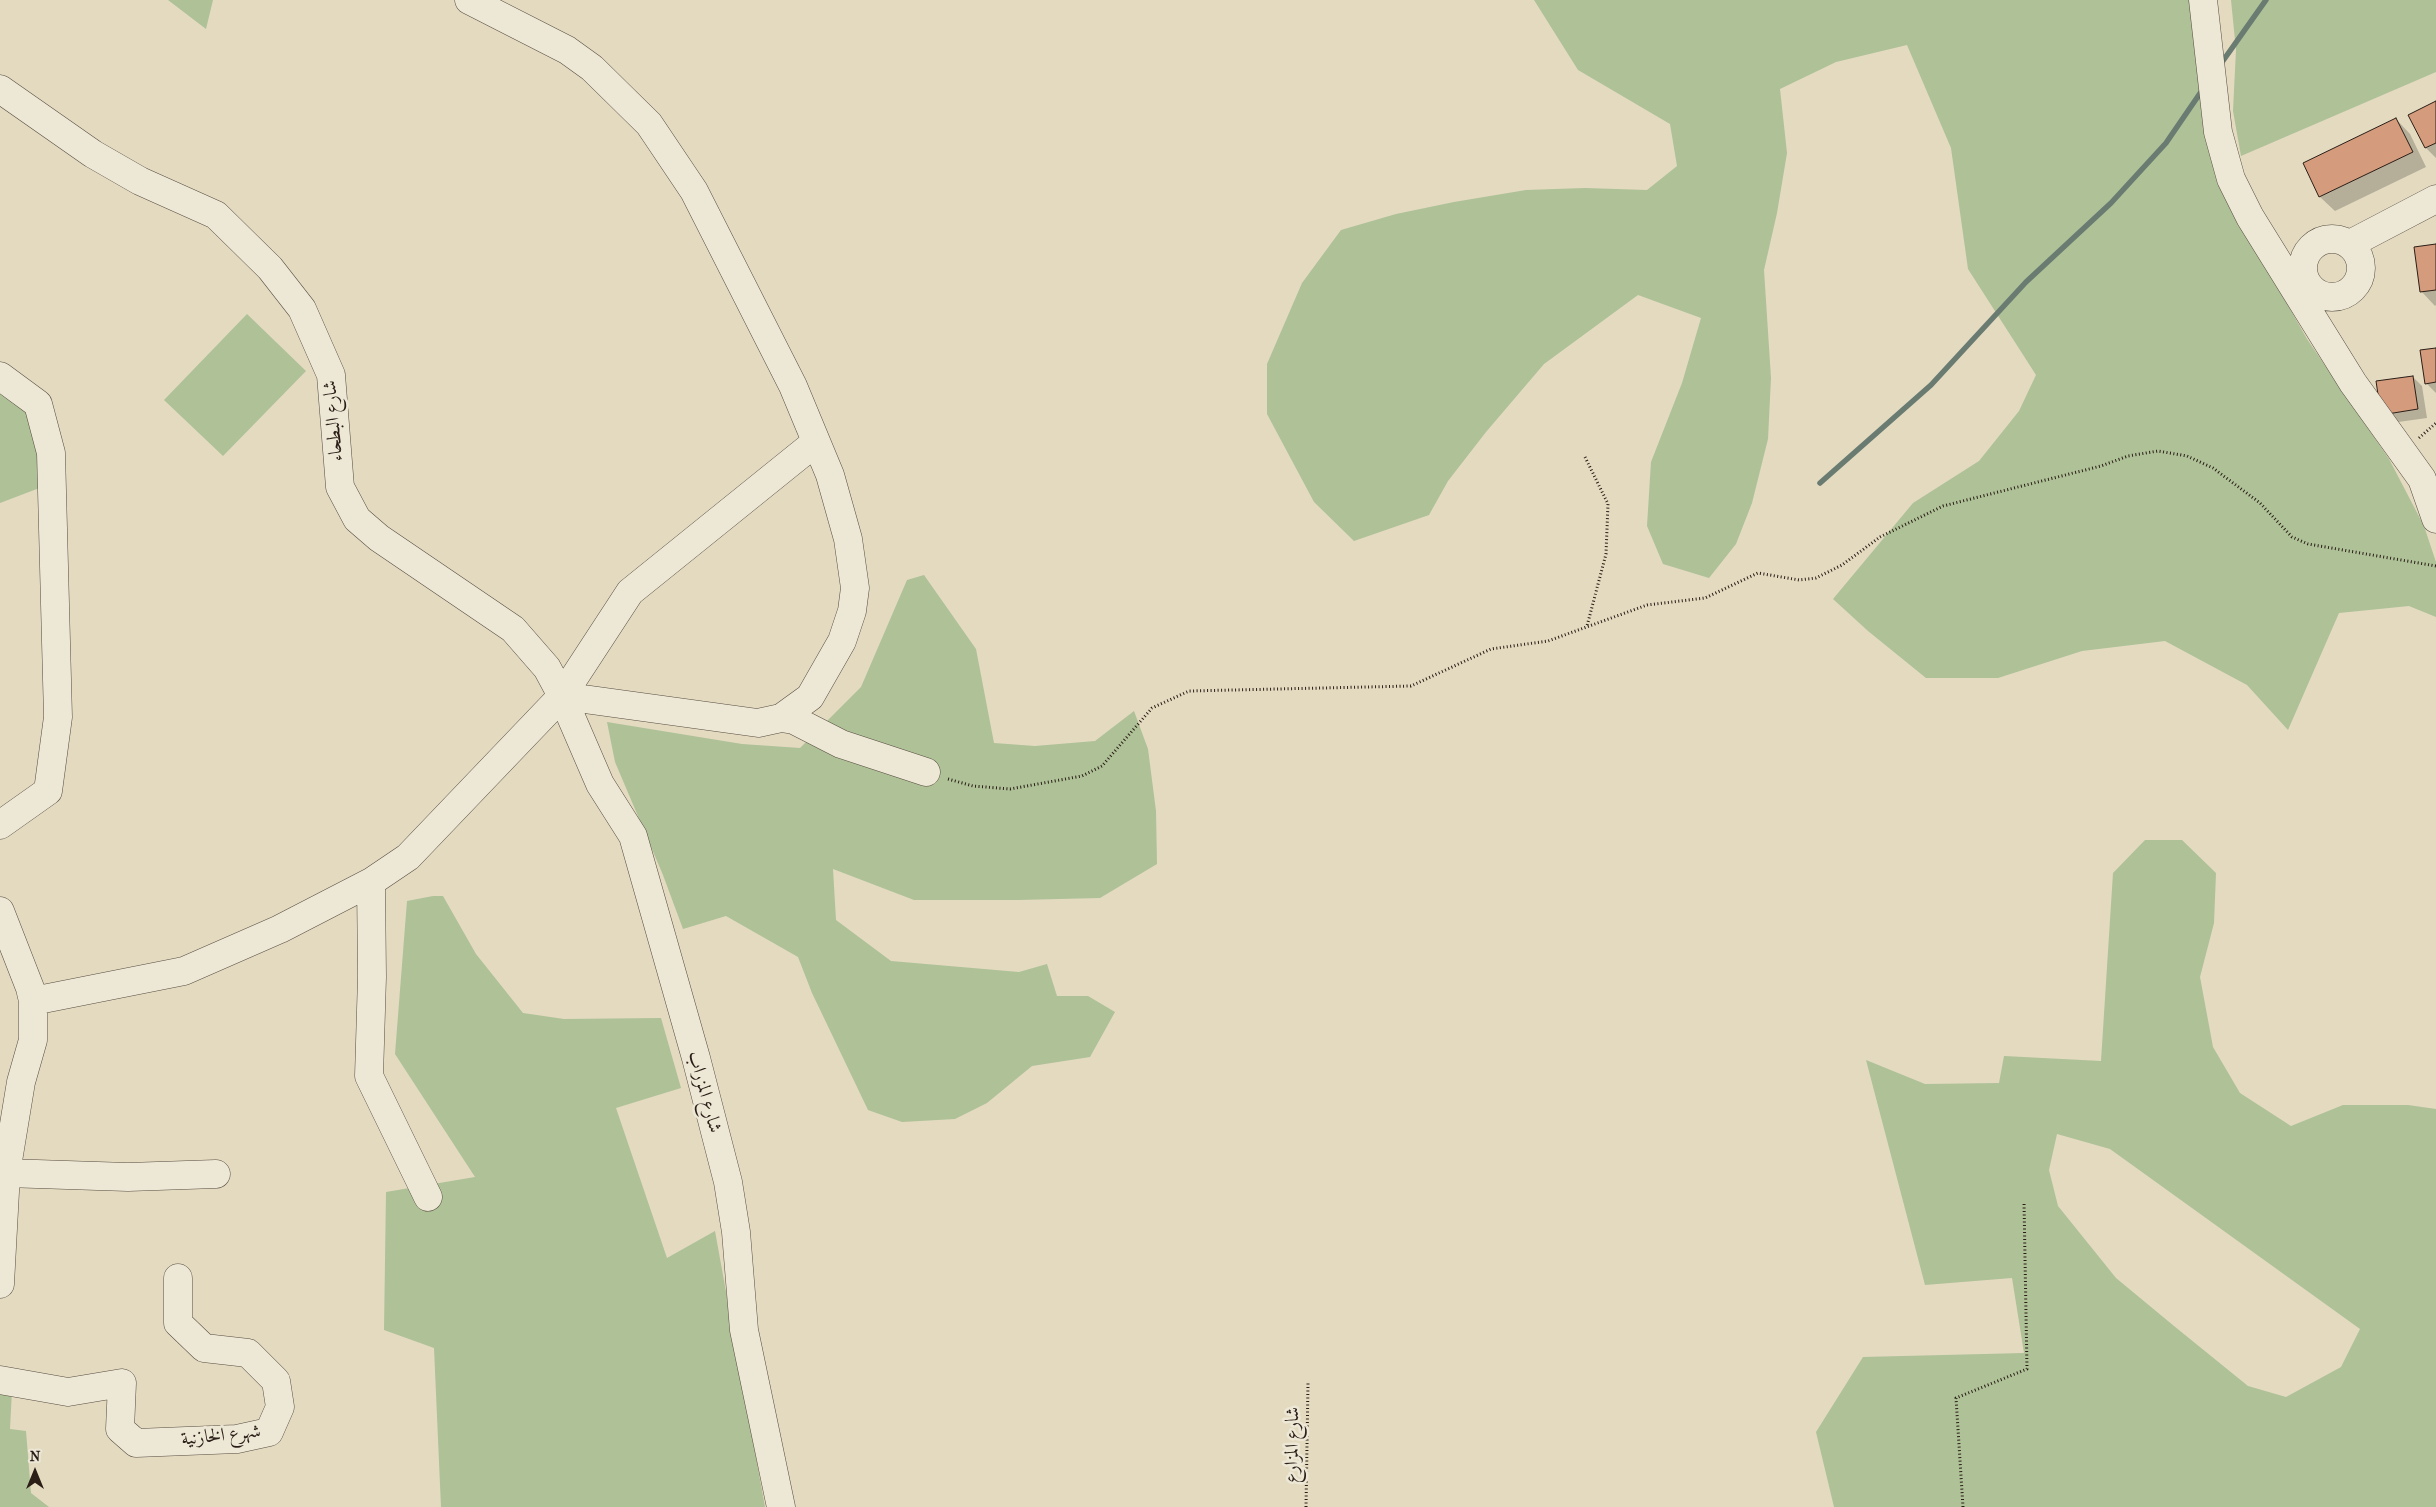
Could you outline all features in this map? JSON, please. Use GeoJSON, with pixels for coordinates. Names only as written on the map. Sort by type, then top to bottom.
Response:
{"type":"FeatureCollection","features":[{"type":"Feature","properties":{"kind":"street"},"geometry":{"type":"LineString","coordinates":[[469,0],[566,50],[592,68],[649,124],[694,191],[793,386],[830,475],[848,539],[855,588],[853,603],[842,641],[810,696],[781,718]]}},
{"type":"Feature","properties":{"kind":"street"},"geometry":{"type":"LineString","coordinates":[[2203,0],[2218,132],[2231,178],[2250,218],[2353,383],[2422,479],[2436,519]]}},
{"type":"Feature","properties":{"kind":"street","name":"شارع البطحاء"},"geometry":{"type":"LineString","coordinates":[[0,88],[93,154],[140,181],[216,215],[270,268],[302,309],[331,375],[340,487],[357,519],[379,538],[513,630],[547,668],[562,696]]}},
{"type":"Feature","properties":{"kind":"street"},"geometry":{"type":"LineString","coordinates":[[2350,244],[2436,199]]}},
{"type":"Feature","properties":{"kind":"street"},"geometry":{"type":"LineString","coordinates":[[0,376],[38,404],[51,453],[58,717],[48,791],[0,825]]}},
{"type":"Feature","properties":{"kind":"street"},"geometry":{"type":"LineString","coordinates":[[33,1001],[184,972],[280,929],[371,882],[408,857],[562,696],[630,592],[816,442]]}},
{"type":"Feature","properties":{"kind":"street"},"geometry":{"type":"LineString","coordinates":[[562,696],[758,723],[781,718],[794,720],[841,744],[926,772]]}},
{"type":"Feature","properties":{"kind":"street","name":"شارع المزراب"},"geometry":{"type":"LineString","coordinates":[[562,696],[600,784],[633,836],[696,1058],[728,1182],[736,1232],[744,1330],[781,1507]]}},
{"type":"Feature","properties":{"kind":"street"},"geometry":{"type":"LineString","coordinates":[[371,882],[372,977],[369,1076],[428,1197]]}},
{"type":"Feature","properties":{"kind":"street"},"geometry":{"type":"LineString","coordinates":[[0,911],[33,1001],[33,1040],[21,1082],[6,1173],[0,1284]]}},
{"type":"Feature","properties":{"kind":"street"},"geometry":{"type":"LineString","coordinates":[[6,1173],[128,1177],[216,1174]]}},
{"type":"Feature","properties":{"kind":"street","name":"شهرع الخازنية"},"geometry":{"type":"LineString","coordinates":[[0,1380],[68,1392],[122,1383],[120,1429],[136,1443],[237,1439],[269,1432],[280,1408],[276,1380],[248,1353],[204,1348],[178,1322],[178,1278]]}},
{"type":"Feature","properties":{"kind":"path"},"geometry":{"type":"LineString","coordinates":[[926,772],[973,786],[1010,789],[1082,776],[1102,766],[1152,708],[1189,691],[1411,686],[1491,649],[1548,641],[1647,605],[1705,598],[1758,573],[1799,580],[1816,578],[1842,565],[1880,537],[1942,506],[2101,466],[2128,456],[2158,452],[2187,456],[2213,468],[2260,503],[2292,537],[2308,544],[2436,566]]}},
{"type":"Feature","properties":{"kind":"path"},"geometry":{"type":"LineString","coordinates":[[1585,457],[1608,504],[1606,554],[1586,627]]}},
{"type":"Feature","properties":{"kind":"path"},"geometry":{"type":"LineString","coordinates":[[1962,1507],[1956,1398],[2027,1369],[2024,1202]]}},
{"type":"Feature","properties":{"kind":"path","name":"شارع المزارع"},"geometry":{"type":"LineString","coordinates":[[1306,1507],[1308,1384]]}},
{"type":"Feature","properties":{"kind":"green space"},"geometry":{"type":"Polygon","coordinates":[[[168,0],[213,0],[206,29],[168,0]]]}},
{"type":"Feature","properties":{"kind":"green space"},"geometry":{"type":"Polygon","coordinates":[[[1534,0],[2191,0],[2231,204],[2307,339],[2389,459],[2424,526],[2436,562],[2436,617],[2409,606],[2339,613],[2288,730],[2247,685],[2165,641],[2082,651],[1998,678],[1926,678],[1868,631],[1833,599],[1913,503],[1979,461],[2019,411],[2036,375],[1968,269],[1951,148],[1907,45],[1836,62],[1780,89],[1787,153],[1777,213],[1764,270],[1771,378],[1768,439],[1752,503],[1736,544],[1709,578],[1663,564],[1647,526],[1651,462],[1682,383],[1701,318],[1638,295],[1544,364],[1486,432],[1448,481],[1429,515],[1354,541],[1314,502],[1267,414],[1267,364],[1302,283],[1341,230],[1396,214],[1526,190],[1585,188],[1647,190],[1677,166],[1670,124],[1578,70],[1534,0]]]}},
{"type":"Feature","properties":{"kind":"green space"},"geometry":{"type":"Polygon","coordinates":[[[2231,0],[2436,0],[2436,72],[2241,156],[2233,111],[2236,50],[2231,0]]]}},
{"type":"Feature","properties":{"kind":"green space"},"geometry":{"type":"Polygon","coordinates":[[[247,314],[306,371],[223,456],[164,400],[247,314]]]}},
{"type":"Feature","properties":{"kind":"green space"},"geometry":{"type":"Polygon","coordinates":[[[0,393],[26,411],[37,440],[42,487],[0,503],[0,393]]]}},
{"type":"Feature","properties":{"kind":"green space"},"geometry":{"type":"Polygon","coordinates":[[[924,575],[976,649],[994,743],[1035,746],[1095,741],[1134,711],[1148,749],[1156,811],[1157,864],[1100,898],[1018,900],[914,900],[833,869],[836,920],[891,961],[1019,972],[1047,964],[1057,996],[1088,996],[1115,1012],[1090,1057],[1032,1066],[987,1103],[955,1119],[902,1122],[868,1110],[812,993],[798,957],[726,916],[683,929],[663,875],[615,762],[607,722],[742,744],[800,748],[861,687],[907,580],[924,575]]]}},
{"type":"Feature","properties":{"kind":"green space"},"geometry":{"type":"Polygon","coordinates":[[[2145,840],[2182,840],[2216,873],[2214,923],[2200,977],[2213,1047],[2240,1093],[2291,1126],[2343,1105],[2408,1105],[2436,1109],[2436,1507],[1834,1507],[1816,1432],[1863,1357],[2024,1353],[2012,1278],[1925,1285],[1866,1060],[1925,1084],[1999,1083],[2004,1056],[2101,1061],[2113,873],[2145,840]],[[2057,1134],[2049,1170],[2058,1206],[2116,1278],[2248,1386],[2286,1397],[2341,1367],[2360,1329],[2110,1149],[2057,1134]]]}},
{"type":"Feature","properties":{"kind":"green space"},"geometry":{"type":"Polygon","coordinates":[[[443,896],[476,954],[523,1013],[564,1019],[661,1018],[681,1088],[616,1108],[667,1258],[715,1231],[765,1507],[441,1507],[434,1348],[384,1330],[386,1192],[475,1177],[395,1054],[407,901],[443,896]]]}},
{"type":"Feature","properties":{"kind":"green space"},"geometry":{"type":"Polygon","coordinates":[[[0,1388],[12,1390],[10,1429],[26,1431],[31,1493],[49,1507],[0,1507],[0,1388]]]}},
{"type":"Feature","properties":{"kind":"building"},"geometry":{"type":"Polygon","coordinates":[[[2436,101],[2436,143],[2425,148],[2408,115],[2436,101]]]}},
{"type":"Feature","properties":{"kind":"building"},"geometry":{"type":"Polygon","coordinates":[[[2396,118],[2413,152],[2319,197],[2303,163],[2396,118]]]}},
{"type":"Feature","properties":{"kind":"building"},"geometry":{"type":"Polygon","coordinates":[[[2436,244],[2436,290],[2420,292],[2414,247],[2436,244]]]}},
{"type":"Feature","properties":{"kind":"building"},"geometry":{"type":"Polygon","coordinates":[[[2436,348],[2436,382],[2425,384],[2420,350],[2436,348]]]}},
{"type":"Feature","properties":{"kind":"building"},"geometry":{"type":"Polygon","coordinates":[[[2413,376],[2418,409],[2381,415],[2376,381],[2413,376]]]}},
{"type":"Feature","properties":{"kind":"waterway"},"geometry":{"type":"LineString","coordinates":[[2220,65],[2266,0]]}},
{"type":"Feature","properties":{"kind":"waterway"},"geometry":{"type":"LineString","coordinates":[[1820,483],[1931,385],[2026,282],[2111,203],[2166,143],[2203,89]]}}]}
